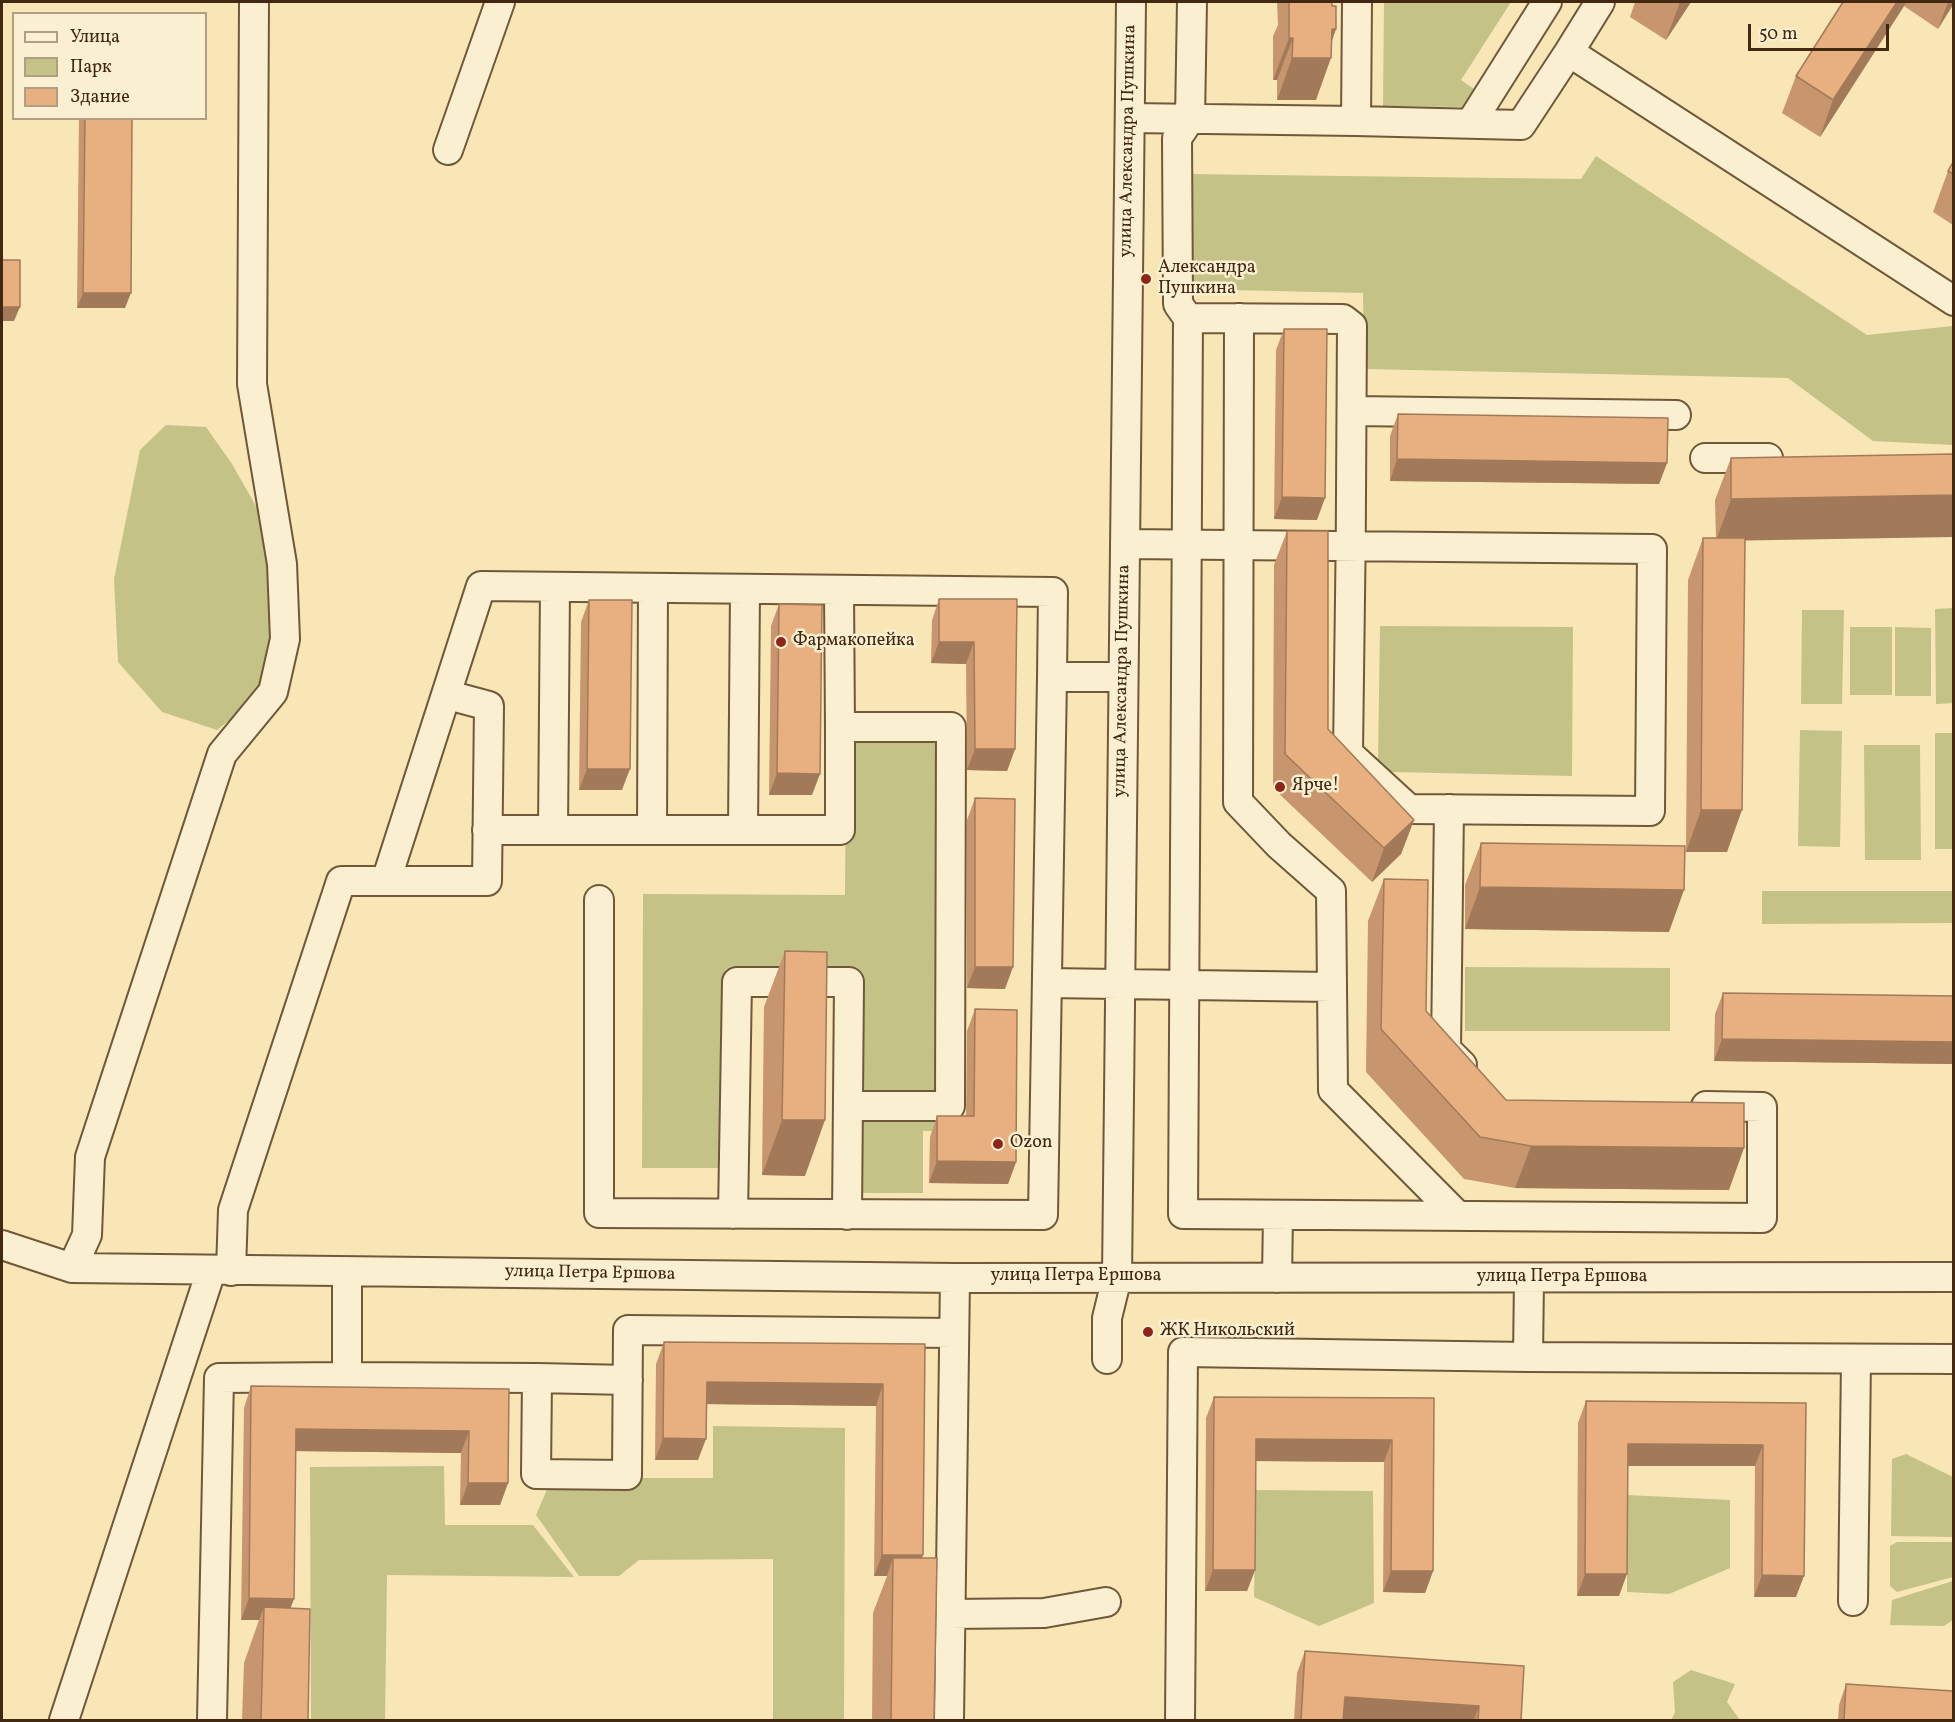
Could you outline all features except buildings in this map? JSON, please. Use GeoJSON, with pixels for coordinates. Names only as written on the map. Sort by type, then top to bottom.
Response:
{"type":"FeatureCollection","features":[{"type":"Feature","properties":{"kind":"street"},"geometry":{"type":"LineString","coordinates":[[72,1268],[87,1235],[90,1157],[222,754],[273,692],[285,639],[282,564],[252,384],[254,2]]}},
{"type":"Feature","properties":{"kind":"street"},"geometry":{"type":"LineString","coordinates":[[447,150],[500,2]]}},
{"type":"Feature","properties":{"kind":"street","name":"улица Александра Пушкина"},"geometry":{"type":"LineString","coordinates":[[1107,1359],[1107,1318],[1117,1277],[1131,2]]}},
{"type":"Feature","properties":{"kind":"street"},"geometry":{"type":"LineString","coordinates":[[1192,2],[1190,119],[1178,138],[1178,304],[1188,318],[1183,1214],[1762,1218],[1762,1107],[1681,1106]]}},
{"type":"Feature","properties":{"kind":"street"},"geometry":{"type":"LineString","coordinates":[[1356,121],[1357,2]]}},
{"type":"Feature","properties":{"kind":"street"},"geometry":{"type":"LineString","coordinates":[[1472,122],[1547,2]]}},
{"type":"Feature","properties":{"kind":"street"},"geometry":{"type":"LineString","coordinates":[[1130,118],[1472,122],[1521,125],[1600,2]]}},
{"type":"Feature","properties":{"kind":"street"},"geometry":{"type":"LineString","coordinates":[[1569,52],[1953,301]]}},
{"type":"Feature","properties":{"kind":"street"},"geometry":{"type":"LineString","coordinates":[[1125,544],[1186,545],[1238,545],[1350,546],[1652,549],[1650,811],[1409,809],[1348,753],[1350,546],[1352,411],[1352,326],[1343,319],[1188,318]]}},
{"type":"Feature","properties":{"kind":"street"},"geometry":{"type":"LineString","coordinates":[[1239,318],[1238,802],[1279,845],[1331,891],[1333,1090],[1458,1216]]}},
{"type":"Feature","properties":{"kind":"street"},"geometry":{"type":"LineString","coordinates":[[1352,411],[1676,416]]}},
{"type":"Feature","properties":{"kind":"street"},"geometry":{"type":"LineString","coordinates":[[1705,458],[1800,459]]}},
{"type":"Feature","properties":{"kind":"street"},"geometry":{"type":"LineString","coordinates":[[386,881],[448,695],[481,586],[1053,592],[1043,1215],[599,1213],[599,900]]}},
{"type":"Feature","properties":{"kind":"street"},"geometry":{"type":"LineString","coordinates":[[553,830],[555,587]]}},
{"type":"Feature","properties":{"kind":"street"},"geometry":{"type":"LineString","coordinates":[[652,830],[653,588]]}},
{"type":"Feature","properties":{"kind":"street"},"geometry":{"type":"LineString","coordinates":[[743,830],[745,590]]}},
{"type":"Feature","properties":{"kind":"street"},"geometry":{"type":"LineString","coordinates":[[487,830],[840,830],[839,591]]}},
{"type":"Feature","properties":{"kind":"street"},"geometry":{"type":"LineString","coordinates":[[1052,677],[1123,677]]}},
{"type":"Feature","properties":{"kind":"street"},"geometry":{"type":"LineString","coordinates":[[64,1720],[341,881],[487,881],[489,706],[448,695]]}},
{"type":"Feature","properties":{"kind":"street"},"geometry":{"type":"LineString","coordinates":[[840,727],[951,727],[950,1106],[848,1106]]}},
{"type":"Feature","properties":{"kind":"street"},"geometry":{"type":"LineString","coordinates":[[1449,809],[1446,1048],[1482,1088]]}},
{"type":"Feature","properties":{"kind":"street"},"geometry":{"type":"LineString","coordinates":[[733,1214],[737,982],[849,982],[847,1215]]}},
{"type":"Feature","properties":{"kind":"street"},"geometry":{"type":"LineString","coordinates":[[1047,983],[1332,987]]}},
{"type":"Feature","properties":{"kind":"street"},"geometry":{"type":"LineString","coordinates":[[1276,1278],[1278,1215]]}},
{"type":"Feature","properties":{"kind":"street","name":"улица Петра Ершова"},"geometry":{"type":"LineString","coordinates":[[2,1245],[72,1268],[214,1271],[956,1278],[1953,1277]]}},
{"type":"Feature","properties":{"kind":"street"},"geometry":{"type":"LineString","coordinates":[[347,1272],[347,1377]]}},
{"type":"Feature","properties":{"kind":"street"},"geometry":{"type":"LineString","coordinates":[[949,1720],[956,1278]]}},
{"type":"Feature","properties":{"kind":"street"},"geometry":{"type":"LineString","coordinates":[[1528,1357],[1529,1279]]}},
{"type":"Feature","properties":{"kind":"street"},"geometry":{"type":"LineString","coordinates":[[537,1378],[536,1474],[627,1475],[628,1330],[954,1333]]}},
{"type":"Feature","properties":{"kind":"street"},"geometry":{"type":"LineString","coordinates":[[1180,1720],[1183,1352],[1528,1357],[1953,1359]]}},
{"type":"Feature","properties":{"kind":"street"},"geometry":{"type":"LineString","coordinates":[[1853,1602],[1856,1359]]}},
{"type":"Feature","properties":{"kind":"street"},"geometry":{"type":"LineString","coordinates":[[212,1720],[219,1378],[628,1380]]}},
{"type":"Feature","properties":{"kind":"street"},"geometry":{"type":"LineString","coordinates":[[951,1614],[1044,1613],[1106,1602]]}},
{"type":"Feature","properties":{"kind":"green space"},"geometry":{"type":"Polygon","coordinates":[[[1384,2],[1511,2],[1461,80],[1474,89],[1462,107],[1383,106],[1384,2]]]}},
{"type":"Feature","properties":{"kind":"green space"},"geometry":{"type":"Polygon","coordinates":[[[1596,156],[1867,335],[1953,326],[1953,445],[1873,441],[1788,378],[1364,369],[1363,293],[1185,289],[1185,174],[1581,179],[1596,156]]]}},
{"type":"Feature","properties":{"kind":"green space"},"geometry":{"type":"Polygon","coordinates":[[[166,425],[206,427],[232,464],[264,520],[273,614],[269,689],[217,730],[162,712],[118,662],[114,579],[140,450],[166,425]]]}},
{"type":"Feature","properties":{"kind":"green space"},"geometry":{"type":"Polygon","coordinates":[[[1953,608],[1953,703],[1936,704],[1935,609],[1953,608]]]}},
{"type":"Feature","properties":{"kind":"green space"},"geometry":{"type":"Polygon","coordinates":[[[1802,610],[1844,610],[1842,704],[1801,704],[1802,610]]]}},
{"type":"Feature","properties":{"kind":"green space"},"geometry":{"type":"Polygon","coordinates":[[[1380,626],[1573,627],[1572,776],[1392,772],[1378,760],[1380,626]]]}},
{"type":"Feature","properties":{"kind":"green space"},"geometry":{"type":"Polygon","coordinates":[[[1850,627],[1892,627],[1892,695],[1850,695],[1850,627]]]}},
{"type":"Feature","properties":{"kind":"green space"},"geometry":{"type":"Polygon","coordinates":[[[1895,627],[1931,628],[1931,696],[1895,696],[1895,627]]]}},
{"type":"Feature","properties":{"kind":"green space"},"geometry":{"type":"Polygon","coordinates":[[[1800,730],[1842,731],[1840,847],[1798,846],[1800,730]]]}},
{"type":"Feature","properties":{"kind":"green space"},"geometry":{"type":"Polygon","coordinates":[[[1935,733],[1953,733],[1953,849],[1935,849],[1935,733]]]}},
{"type":"Feature","properties":{"kind":"green space"},"geometry":{"type":"Polygon","coordinates":[[[846,735],[944,735],[942,1131],[923,1131],[923,1193],[854,1193],[854,970],[726,969],[725,1168],[642,1168],[643,894],[845,895],[846,735]]]}},
{"type":"Feature","properties":{"kind":"green space"},"geometry":{"type":"Polygon","coordinates":[[[1864,745],[1920,745],[1921,860],[1865,860],[1864,745]]]}},
{"type":"Feature","properties":{"kind":"green space"},"geometry":{"type":"Polygon","coordinates":[[[1762,891],[1953,891],[1953,923],[1762,924],[1762,891]]]}},
{"type":"Feature","properties":{"kind":"green space"},"geometry":{"type":"Polygon","coordinates":[[[1465,967],[1670,968],[1670,1031],[1465,1031],[1465,967]]]}},
{"type":"Feature","properties":{"kind":"green space"},"geometry":{"type":"Polygon","coordinates":[[[713,1426],[845,1428],[844,1720],[773,1720],[773,1559],[639,1560],[619,1576],[579,1576],[536,1515],[549,1485],[632,1478],[713,1478],[713,1426]]]}},
{"type":"Feature","properties":{"kind":"green space"},"geometry":{"type":"Polygon","coordinates":[[[1906,1454],[1953,1477],[1953,1537],[1891,1536],[1892,1459],[1906,1454]]]}},
{"type":"Feature","properties":{"kind":"green space"},"geometry":{"type":"Polygon","coordinates":[[[444,1466],[445,1525],[533,1525],[574,1577],[387,1575],[385,1720],[311,1720],[310,1467],[444,1466]]]}},
{"type":"Feature","properties":{"kind":"green space"},"geometry":{"type":"Polygon","coordinates":[[[1256,1490],[1373,1491],[1374,1603],[1319,1626],[1254,1597],[1256,1490]]]}},
{"type":"Feature","properties":{"kind":"green space"},"geometry":{"type":"Polygon","coordinates":[[[1627,1495],[1730,1500],[1730,1568],[1669,1594],[1627,1592],[1627,1495]]]}},
{"type":"Feature","properties":{"kind":"green space"},"geometry":{"type":"Polygon","coordinates":[[[1897,1542],[1953,1542],[1953,1577],[1897,1592],[1890,1586],[1890,1546],[1897,1542]]]}},
{"type":"Feature","properties":{"kind":"green space"},"geometry":{"type":"Polygon","coordinates":[[[1953,1581],[1953,1620],[1944,1626],[1890,1625],[1892,1600],[1953,1581]]]}},
{"type":"Feature","properties":{"kind":"green space"},"geometry":{"type":"Polygon","coordinates":[[[1691,1670],[1735,1684],[1727,1702],[1740,1720],[1671,1720],[1675,1712],[1673,1682],[1691,1670]]]}},
{"type":"Feature","properties":{"kind":"place","name":"Александра Пушкина"},"geometry":{"type":"Point","coordinates":[1146,279]}},
{"type":"Feature","properties":{"kind":"place","name":"Фармакопейка"},"geometry":{"type":"Point","coordinates":[781,642]}},
{"type":"Feature","properties":{"kind":"place","name":"Ярче!"},"geometry":{"type":"Point","coordinates":[1280,787]}},
{"type":"Feature","properties":{"kind":"place","name":"Ozon"},"geometry":{"type":"Point","coordinates":[998,1144]}},
{"type":"Feature","properties":{"kind":"place","name":"ЖК Никольский"},"geometry":{"type":"Point","coordinates":[1148,1332]}}]}
